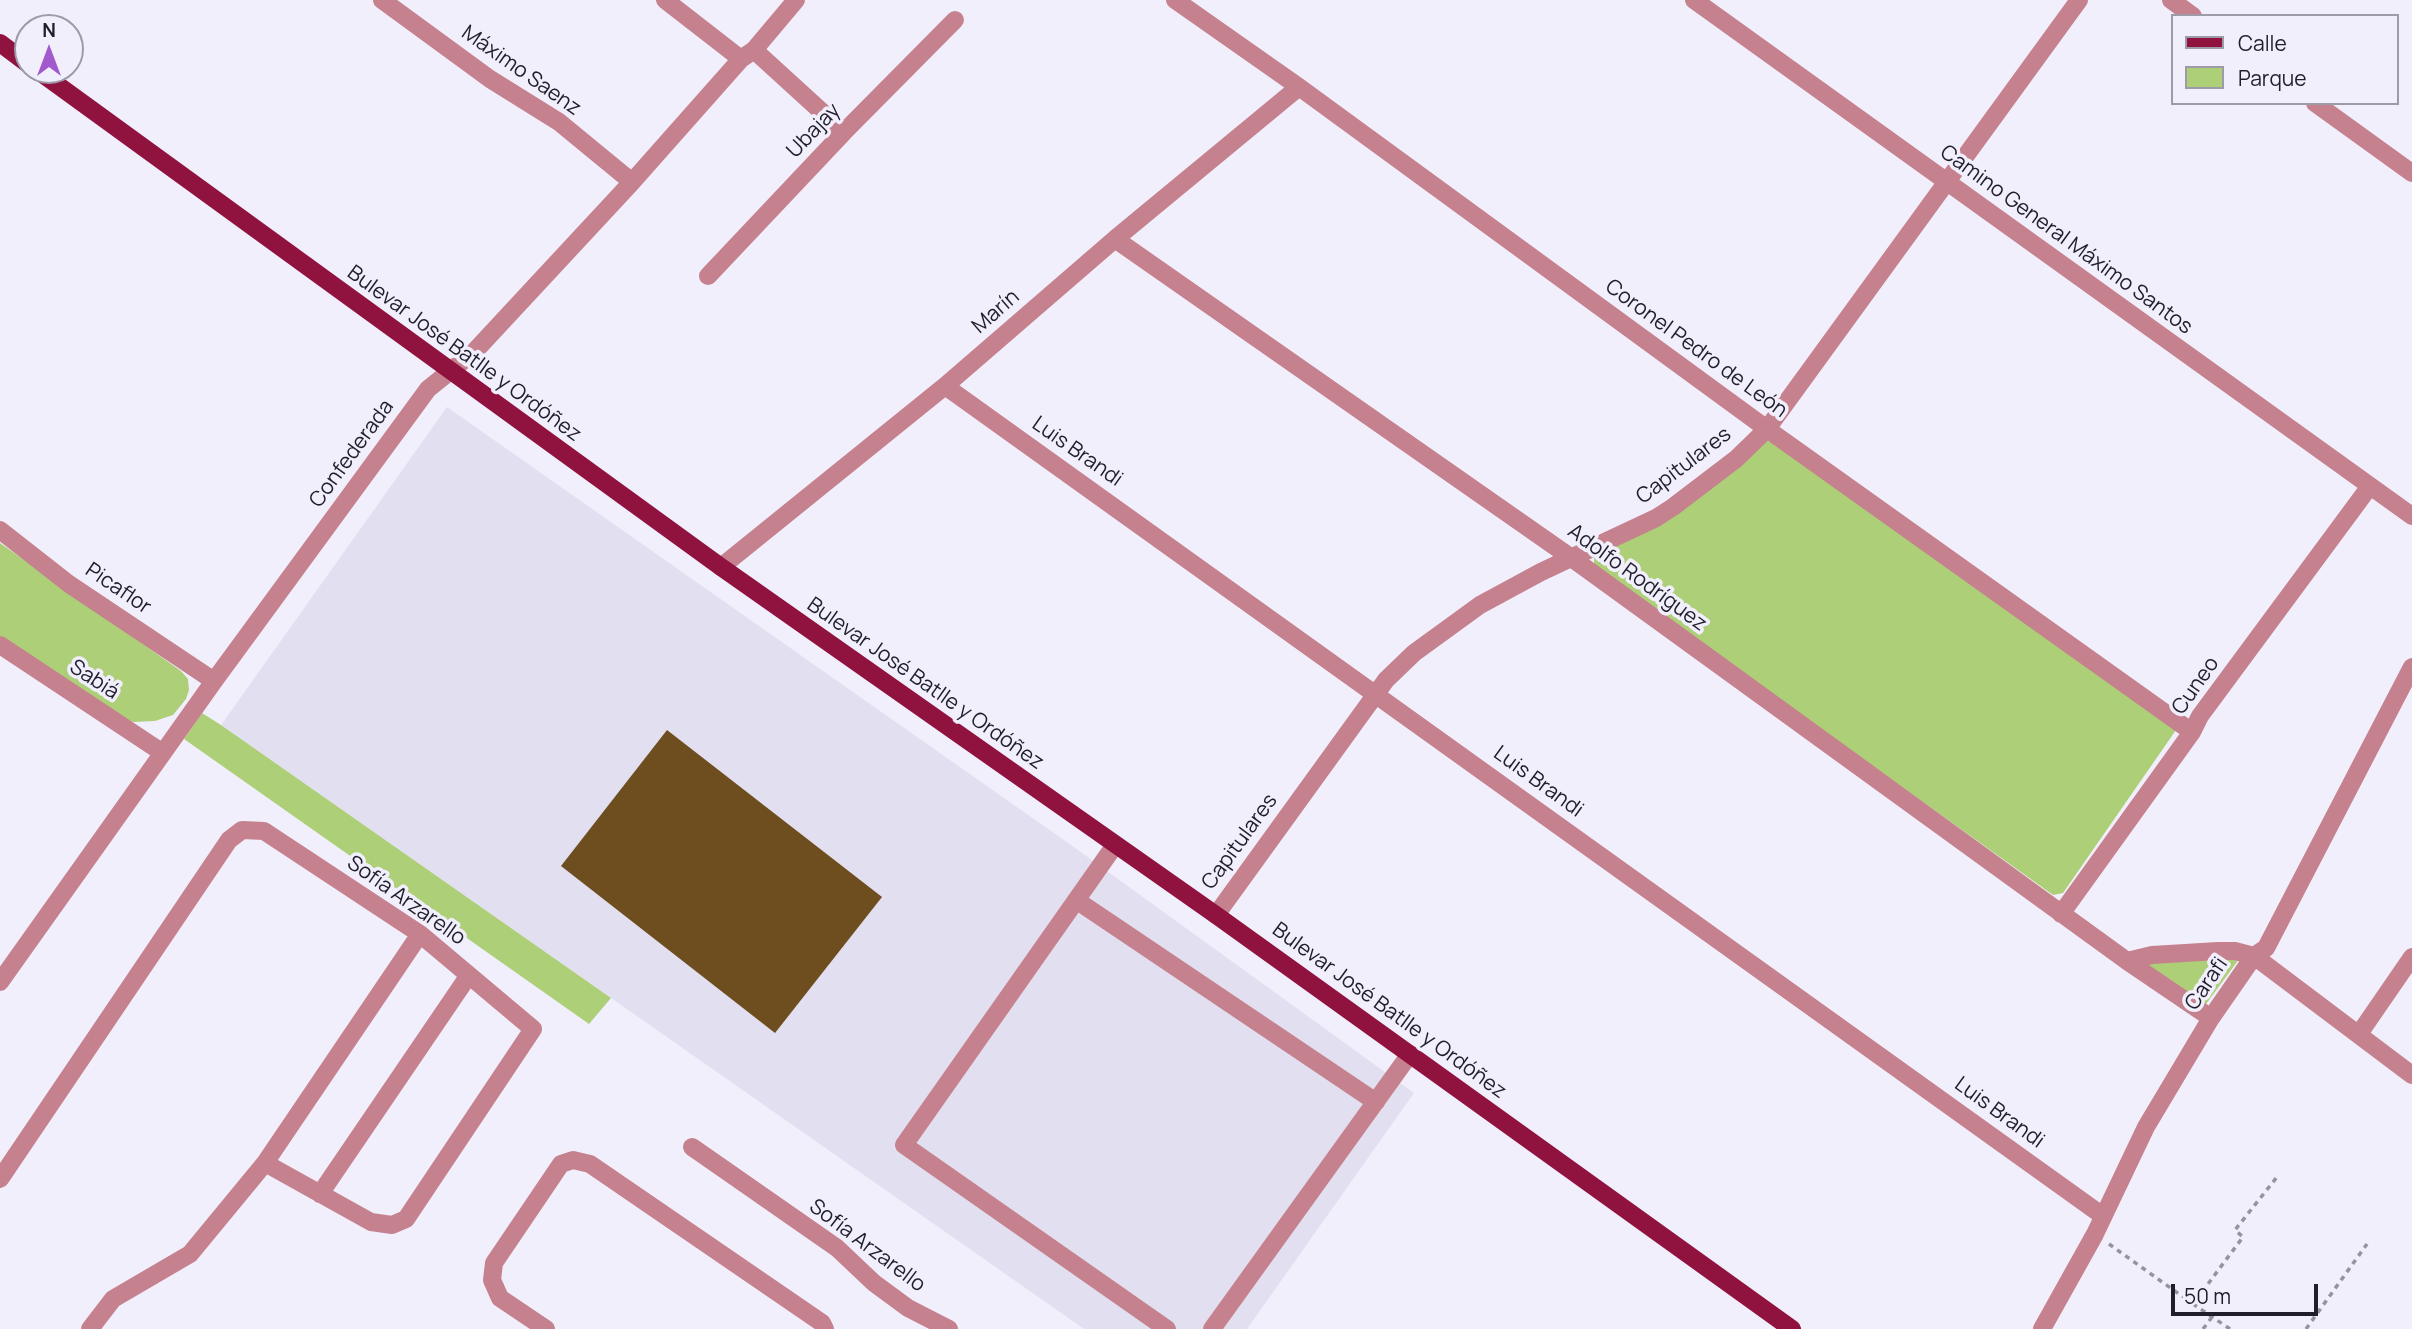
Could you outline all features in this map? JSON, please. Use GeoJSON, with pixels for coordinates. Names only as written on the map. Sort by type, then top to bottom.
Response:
{"type":"FeatureCollection","features":[{"type":"Feature","properties":{"kind":"main road","name":"Bulevar José Batlle y Ordóñez"},"geometry":{"type":"LineString","coordinates":[[56,84],[721,567],[1216,915],[1792,1329]]}},
{"type":"Feature","properties":{"kind":"street","name":"Máximo Saenz"},"geometry":{"type":"LineString","coordinates":[[382,0],[490,79],[559,122],[632,182]]}},
{"type":"Feature","properties":{"kind":"street"},"geometry":{"type":"LineString","coordinates":[[665,0],[747,54],[844,132]]}},
{"type":"Feature","properties":{"kind":"street","name":"Confederada"},"geometry":{"type":"LineString","coordinates":[[0,982],[214,681],[428,389],[474,352],[796,0]]}},
{"type":"Feature","properties":{"kind":"street","name":"Coronel Pedro de León"},"geometry":{"type":"LineString","coordinates":[[1175,0],[1767,429],[2192,732]]}},
{"type":"Feature","properties":{"kind":"street","name":"Camino General Máximo Santos"},"geometry":{"type":"LineString","coordinates":[[1694,0],[2412,516]]}},
{"type":"Feature","properties":{"kind":"street","name":"Capitulares"},"geometry":{"type":"LineString","coordinates":[[1216,915],[1376,693],[1414,653],[1480,605],[1673,508],[1736,459],[1767,429],[2079,0]]}},
{"type":"Feature","properties":{"kind":"street"},"geometry":{"type":"LineString","coordinates":[[2171,0],[2190,14]]}},
{"type":"Feature","properties":{"kind":"street","name":"Ubajay"},"geometry":{"type":"LineString","coordinates":[[708,276],[844,132],[955,20]]}},
{"type":"Feature","properties":{"kind":"street","name":"Marín"},"geometry":{"type":"LineString","coordinates":[[721,567],[945,386],[1115,239],[1298,87]]}},
{"type":"Feature","properties":{"kind":"street"},"geometry":{"type":"LineString","coordinates":[[2318,105],[2412,173]]}},
{"type":"Feature","properties":{"kind":"street","name":"Adolfo Rodríguez"},"geometry":{"type":"LineString","coordinates":[[1115,239],[1573,559],[2061,914],[2211,1018]]}},
{"type":"Feature","properties":{"kind":"street","name":"Luis Brandi"},"geometry":{"type":"LineString","coordinates":[[945,386],[2103,1216]]}},
{"type":"Feature","properties":{"kind":"street","name":"Cuneo"},"geometry":{"type":"LineString","coordinates":[[2061,914],[2192,732],[2200,716],[2370,486]]}},
{"type":"Feature","properties":{"kind":"street","name":"Picaflor"},"geometry":{"type":"LineString","coordinates":[[0,530],[69,584],[214,681]]}},
{"type":"Feature","properties":{"kind":"street","name":"Sabiá"},"geometry":{"type":"LineString","coordinates":[[0,645],[163,753]]}},
{"type":"Feature","properties":{"kind":"street","name":"Carafi"},"geometry":{"type":"LineString","coordinates":[[2042,1329],[2095,1234],[2146,1127],[2211,1018],[2254,956],[2266,948],[2412,667]]}},
{"type":"Feature","properties":{"kind":"street","name":"Sofía Arzarello"},"geometry":{"type":"LineString","coordinates":[[0,1179],[229,839],[242,830],[264,831],[420,934],[533,1029],[406,1219],[392,1225],[371,1222],[320,1194]]}},
{"type":"Feature","properties":{"kind":"street"},"geometry":{"type":"LineString","coordinates":[[1115,845],[904,1145],[1167,1329]]}},
{"type":"Feature","properties":{"kind":"street"},"geometry":{"type":"LineString","coordinates":[[1076,900],[1376,1101]]}},
{"type":"Feature","properties":{"kind":"street"},"geometry":{"type":"LineString","coordinates":[[90,1329],[113,1299],[190,1254],[265,1163],[420,934]]}},
{"type":"Feature","properties":{"kind":"street"},"geometry":{"type":"LineString","coordinates":[[2127,961],[2152,956],[2218,951],[2235,951],[2254,956],[2412,1075]]}},
{"type":"Feature","properties":{"kind":"street"},"geometry":{"type":"LineString","coordinates":[[2359,1034],[2412,957]]}},
{"type":"Feature","properties":{"kind":"street"},"geometry":{"type":"LineString","coordinates":[[265,1163],[320,1194],[469,975]]}},
{"type":"Feature","properties":{"kind":"street"},"geometry":{"type":"LineString","coordinates":[[1212,1329],[1410,1054]]}},
{"type":"Feature","properties":{"kind":"street","name":"Sofía Arzarello"},"geometry":{"type":"LineString","coordinates":[[692,1147],[836,1248],[924,1324],[949,1329]]}},
{"type":"Feature","properties":{"kind":"street"},"geometry":{"type":"LineString","coordinates":[[546,1329],[500,1298],[492,1280],[494,1263],[561,1164],[573,1160],[590,1164],[822,1323],[825,1329]]}},
{"type":"Feature","properties":{"kind":"path"},"geometry":{"type":"LineString","coordinates":[[2193,1304],[2243,1237],[2235,1230],[2277,1177]]}},
{"type":"Feature","properties":{"kind":"path"},"geometry":{"type":"LineString","coordinates":[[2095,1234],[2230,1329]]}},
{"type":"Feature","properties":{"kind":"path"},"geometry":{"type":"LineString","coordinates":[[2306,1329],[2367,1244]]}},
{"type":"Feature","properties":{"kind":"path"},"geometry":{"type":"LineString","coordinates":[[2203,1329],[2212,1317]]}},
{"type":"Feature","properties":{"kind":"shaded area"},"geometry":{"type":"Polygon","coordinates":[[[447,407],[1071,845],[1414,1093],[1247,1329],[1084,1329],[221,725],[447,407]]]}},
{"type":"Feature","properties":{"kind":"green space"},"geometry":{"type":"Polygon","coordinates":[[[1767,441],[2176,730],[2063,893],[2053,895],[1594,564],[1594,557],[1599,551],[1767,441]]]}},
{"type":"Feature","properties":{"kind":"green space"},"geometry":{"type":"Polygon","coordinates":[[[0,543],[181,671],[188,679],[189,690],[186,699],[173,715],[155,721],[133,722],[113,714],[0,636],[0,543]]]}},
{"type":"Feature","properties":{"kind":"green space"},"geometry":{"type":"Polygon","coordinates":[[[202,713],[611,998],[589,1024],[184,739],[202,713]]]}},
{"type":"Feature","properties":{"kind":"green space"},"geometry":{"type":"Polygon","coordinates":[[[2236,958],[2237,962],[2206,1004],[2202,1005],[2146,965],[2150,961],[2236,958]]]}},
{"type":"Feature","properties":{"kind":"building"},"geometry":{"type":"Polygon","coordinates":[[[667,730],[882,897],[775,1033],[561,866],[667,730]]]}}]}
